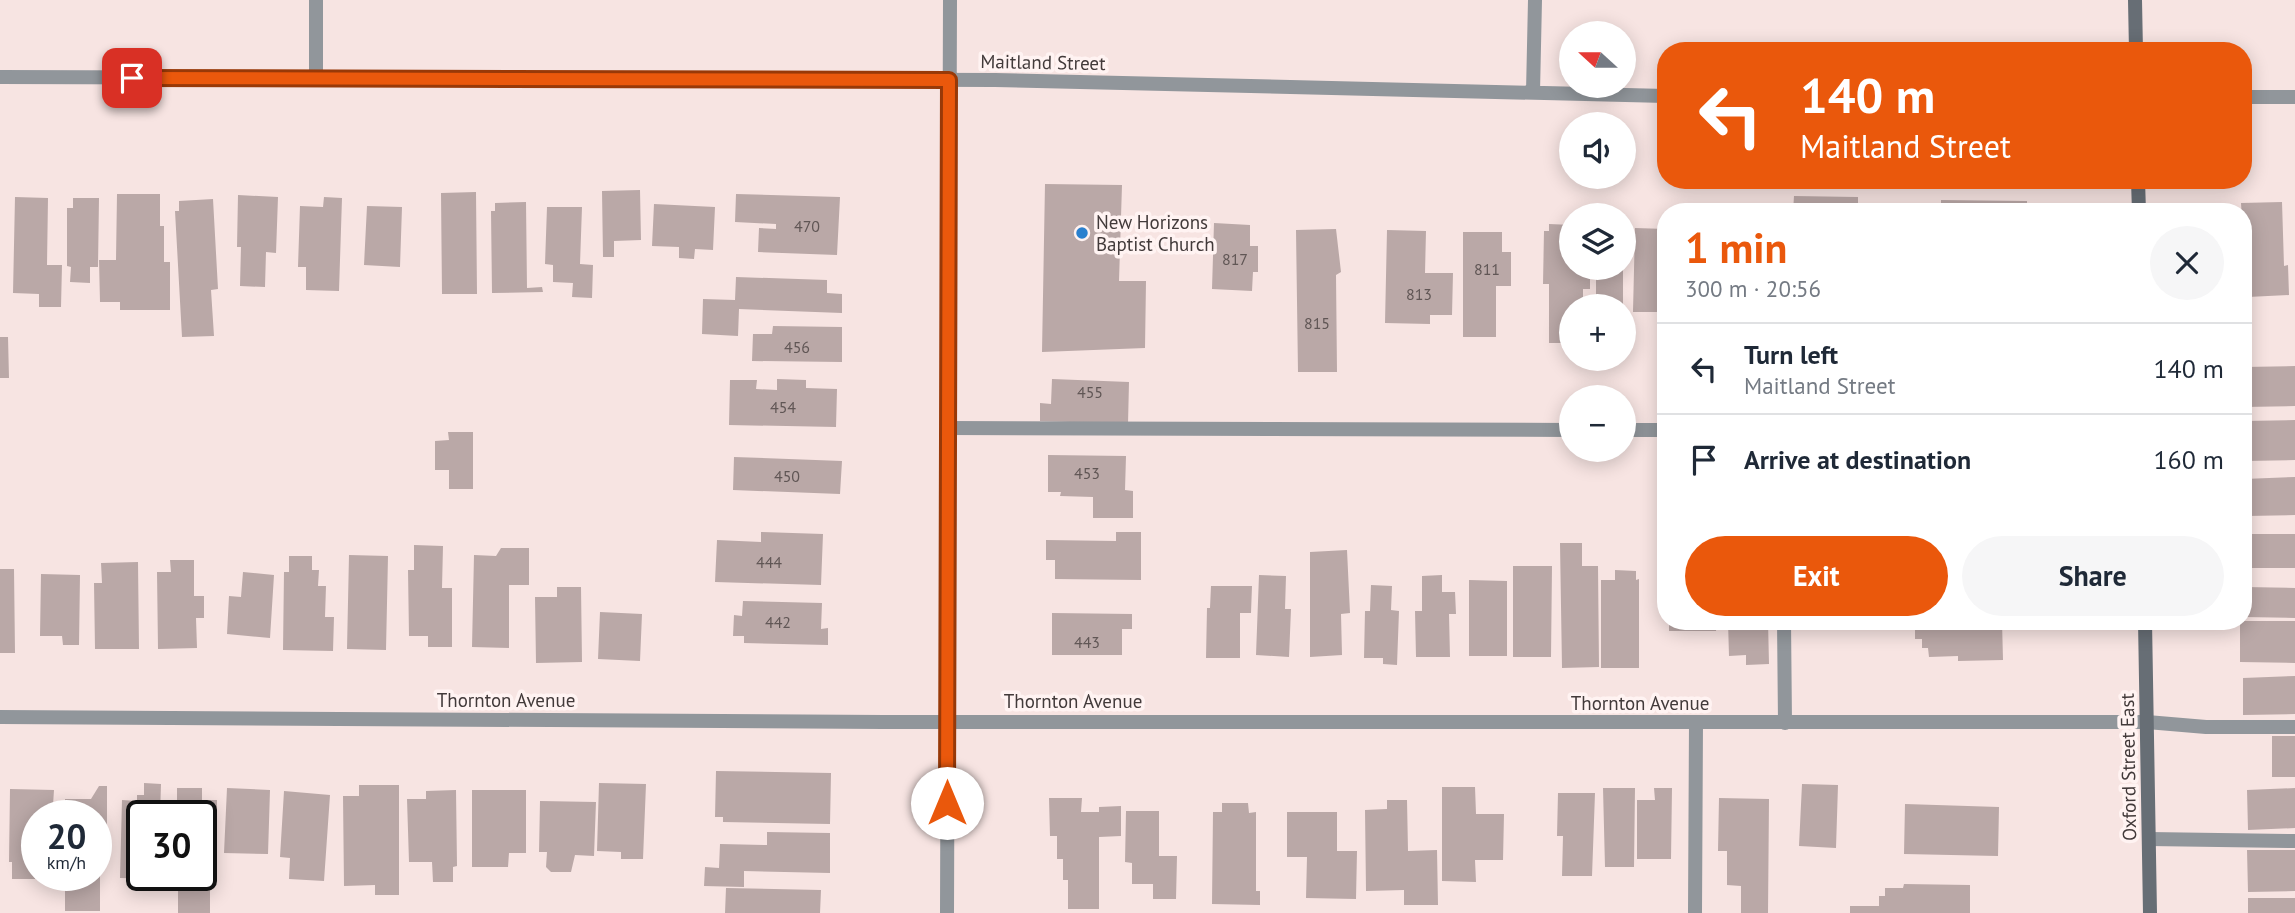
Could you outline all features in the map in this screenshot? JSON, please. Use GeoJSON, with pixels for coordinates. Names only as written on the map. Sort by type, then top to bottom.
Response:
{"type":"FeatureCollection","features":[{"type":"Feature","properties":{"kind":"main road"},"geometry":{"type":"LineString","coordinates":[[2135,0],[2136,42]]}},
{"type":"Feature","properties":{"kind":"main road","name":"Oxford Street East"},"geometry":{"type":"LineString","coordinates":[[2145,630],[2150,913]]}},
{"type":"Feature","properties":{"kind":"street"},"geometry":{"type":"LineString","coordinates":[[316,78],[317,0]]}},
{"type":"Feature","properties":{"kind":"street"},"geometry":{"type":"LineString","coordinates":[[947,913],[950,0]]}},
{"type":"Feature","properties":{"kind":"street"},"geometry":{"type":"LineString","coordinates":[[1532,92],[1535,0]]}},
{"type":"Feature","properties":{"kind":"street","name":"Maitland Street"},"geometry":{"type":"LineString","coordinates":[[0,78],[949,80],[1657,96]]}},
{"type":"Feature","properties":{"kind":"street"},"geometry":{"type":"LineString","coordinates":[[2252,97],[2295,97]]}},
{"type":"Feature","properties":{"kind":"street"},"geometry":{"type":"LineString","coordinates":[[947,428],[1559,430]]}},
{"type":"Feature","properties":{"kind":"street"},"geometry":{"type":"LineString","coordinates":[[1636,430],[1657,430]]}},
{"type":"Feature","properties":{"kind":"street"},"geometry":{"type":"LineString","coordinates":[[1784,630],[1785,723]]}},
{"type":"Feature","properties":{"kind":"street","name":"Thornton Avenue"},"geometry":{"type":"LineString","coordinates":[[0,717],[2147,722],[2206,727],[2295,727]]}},
{"type":"Feature","properties":{"kind":"street"},"geometry":{"type":"LineString","coordinates":[[1695,913],[1696,722]]}},
{"type":"Feature","properties":{"kind":"street"},"geometry":{"type":"LineString","coordinates":[[2149,839],[2295,841]]}},
{"type":"Feature","properties":{"kind":"building","name":"New Horizons Baptist Church"},"geometry":{"type":"Polygon","coordinates":[[[1045,184],[1122,185],[1119,281],[1146,281],[1145,348],[1042,352],[1045,184]]]}},
{"type":"Feature","properties":{"kind":"building"},"geometry":{"type":"Polygon","coordinates":[[[640,190],[641,240],[614,241],[614,257],[603,257],[602,191],[640,190]]]}},
{"type":"Feature","properties":{"kind":"building"},"geometry":{"type":"Polygon","coordinates":[[[476,192],[477,294],[442,294],[441,193],[476,192]]]}},
{"type":"Feature","properties":{"kind":"building"},"geometry":{"type":"Polygon","coordinates":[[[117,194],[160,194],[160,226],[164,226],[164,262],[170,262],[170,310],[120,310],[120,302],[100,302],[99,260],[116,260],[117,194]]]}},
{"type":"Feature","properties":{"kind":"building"},"geometry":{"type":"Polygon","coordinates":[[[736,194],[840,197],[837,255],[758,252],[759,228],[776,229],[776,224],[735,222],[736,194]]]}},
{"type":"Feature","properties":{"kind":"building"},"geometry":{"type":"Polygon","coordinates":[[[238,195],[278,197],[276,253],[266,252],[265,287],[240,286],[241,247],[237,247],[238,195]]]}},
{"type":"Feature","properties":{"kind":"building"},"geometry":{"type":"Polygon","coordinates":[[[1794,196],[1858,197],[1858,203],[1794,203],[1794,196]]]}},
{"type":"Feature","properties":{"kind":"building"},"geometry":{"type":"Polygon","coordinates":[[[15,197],[48,198],[47,265],[62,265],[61,307],[39,307],[39,294],[13,293],[15,197]]]}},
{"type":"Feature","properties":{"kind":"building"},"geometry":{"type":"Polygon","coordinates":[[[324,197],[342,198],[339,291],[306,290],[306,267],[298,267],[300,206],[323,207],[324,197]]]}},
{"type":"Feature","properties":{"kind":"building"},"geometry":{"type":"Polygon","coordinates":[[[73,198],[99,198],[98,267],[90,267],[90,283],[70,282],[71,267],[67,266],[67,208],[73,208],[73,198]]]}},
{"type":"Feature","properties":{"kind":"building"},"geometry":{"type":"Polygon","coordinates":[[[213,199],[218,289],[211,290],[214,336],[182,337],[175,211],[179,211],[179,201],[213,199]]]}},
{"type":"Feature","properties":{"kind":"building"},"geometry":{"type":"Polygon","coordinates":[[[1941,200],[2027,201],[2027,203],[1941,203],[1941,200]]]}},
{"type":"Feature","properties":{"kind":"building"},"geometry":{"type":"Polygon","coordinates":[[[526,202],[527,288],[542,287],[543,292],[492,293],[491,211],[495,211],[495,203],[526,202]]]}},
{"type":"Feature","properties":{"kind":"building"},"geometry":{"type":"Polygon","coordinates":[[[2282,202],[2284,266],[2288,265],[2289,295],[2252,297],[2252,203],[2241,203],[2282,202]]]}},
{"type":"Feature","properties":{"kind":"building"},"geometry":{"type":"Polygon","coordinates":[[[654,204],[715,207],[713,250],[695,249],[694,259],[679,258],[679,247],[652,246],[654,204]]]}},
{"type":"Feature","properties":{"kind":"building"},"geometry":{"type":"Polygon","coordinates":[[[367,206],[402,207],[400,267],[364,265],[367,206]]]}},
{"type":"Feature","properties":{"kind":"building"},"geometry":{"type":"Polygon","coordinates":[[[547,207],[582,207],[580,264],[593,265],[592,298],[572,297],[573,283],[553,282],[553,265],[545,264],[547,207]]]}},
{"type":"Feature","properties":{"kind":"building"},"geometry":{"type":"Polygon","coordinates":[[[1214,223],[1250,225],[1250,246],[1258,246],[1258,272],[1253,272],[1252,291],[1212,289],[1214,223]]]}},
{"type":"Feature","properties":{"kind":"building"},"geometry":{"type":"Polygon","coordinates":[[[1549,224],[1559,224],[1559,280],[1590,280],[1590,289],[1583,289],[1583,294],[1559,294],[1559,343],[1549,343],[1549,284],[1543,284],[1544,231],[1549,231],[1549,224]]]}},
{"type":"Feature","properties":{"kind":"building"},"geometry":{"type":"Polygon","coordinates":[[[1636,228],[1657,229],[1657,312],[1636,312],[1636,294],[1633,294],[1636,228]]]}},
{"type":"Feature","properties":{"kind":"building"},"geometry":{"type":"Polygon","coordinates":[[[1336,229],[1341,272],[1336,275],[1337,372],[1298,372],[1296,230],[1336,229]]]}},
{"type":"Feature","properties":{"kind":"building"},"geometry":{"type":"Polygon","coordinates":[[[1387,230],[1426,231],[1425,273],[1453,273],[1452,315],[1430,315],[1430,324],[1385,323],[1387,230]]]}},
{"type":"Feature","properties":{"kind":"building"},"geometry":{"type":"Polygon","coordinates":[[[1463,232],[1502,232],[1502,252],[1511,252],[1511,286],[1496,286],[1496,337],[1463,337],[1463,232]]]}},
{"type":"Feature","properties":{"kind":"building"},"geometry":{"type":"Polygon","coordinates":[[[736,277],[827,280],[827,293],[842,294],[842,313],[739,309],[738,336],[702,334],[703,299],[735,300],[736,277]]]}},
{"type":"Feature","properties":{"kind":"building"},"geometry":{"type":"Polygon","coordinates":[[[1596,280],[1623,280],[1623,294],[1596,294],[1596,280]]]}},
{"type":"Feature","properties":{"kind":"building"},"geometry":{"type":"Polygon","coordinates":[[[773,326],[842,327],[842,362],[752,361],[753,334],[772,334],[773,326]]]}},
{"type":"Feature","properties":{"kind":"building"},"geometry":{"type":"Polygon","coordinates":[[[0,337],[8,337],[9,378],[0,378],[0,337]]]}},
{"type":"Feature","properties":{"kind":"building"},"geometry":{"type":"Polygon","coordinates":[[[2295,366],[2295,406],[2252,407],[2252,367],[2295,366]]]}},
{"type":"Feature","properties":{"kind":"building"},"geometry":{"type":"Polygon","coordinates":[[[777,379],[806,380],[806,388],[837,389],[836,427],[729,425],[730,380],[757,380],[756,389],[777,390],[777,379]]]}},
{"type":"Feature","properties":{"kind":"building"},"geometry":{"type":"Polygon","coordinates":[[[1052,379],[1129,382],[1128,424],[1040,421],[1040,403],[1051,404],[1052,379]]]}},
{"type":"Feature","properties":{"kind":"building"},"geometry":{"type":"Polygon","coordinates":[[[2295,420],[2295,460],[2252,461],[2252,421],[2295,420]]]}},
{"type":"Feature","properties":{"kind":"building"},"geometry":{"type":"Polygon","coordinates":[[[448,432],[473,432],[473,489],[449,489],[449,470],[435,470],[435,441],[449,440],[448,432]]]}},
{"type":"Feature","properties":{"kind":"building"},"geometry":{"type":"Polygon","coordinates":[[[1048,455],[1126,456],[1125,490],[1133,491],[1133,518],[1093,518],[1093,497],[1060,496],[1061,492],[1048,492],[1048,455]]]}},
{"type":"Feature","properties":{"kind":"building"},"geometry":{"type":"Polygon","coordinates":[[[734,457],[842,461],[840,494],[733,490],[734,457]]]}},
{"type":"Feature","properties":{"kind":"building"},"geometry":{"type":"Polygon","coordinates":[[[2295,477],[2295,515],[2252,516],[2252,479],[2295,477]]]}},
{"type":"Feature","properties":{"kind":"building"},"geometry":{"type":"Polygon","coordinates":[[[761,532],[823,534],[821,585],[715,582],[717,540],[761,542],[761,532]]]}},
{"type":"Feature","properties":{"kind":"building"},"geometry":{"type":"Polygon","coordinates":[[[1116,532],[1141,532],[1141,580],[1055,579],[1055,560],[1046,560],[1046,540],[1116,541],[1116,532]]]}},
{"type":"Feature","properties":{"kind":"building"},"geometry":{"type":"Polygon","coordinates":[[[2252,534],[2295,534],[2295,568],[2252,568],[2252,534]]]}},
{"type":"Feature","properties":{"kind":"building"},"geometry":{"type":"Polygon","coordinates":[[[1560,543],[1582,543],[1582,566],[1598,566],[1599,667],[1562,668],[1560,543]]]}},
{"type":"Feature","properties":{"kind":"building"},"geometry":{"type":"Polygon","coordinates":[[[414,545],[443,546],[442,588],[452,588],[452,647],[428,647],[428,636],[409,636],[408,570],[414,570],[414,545]]]}},
{"type":"Feature","properties":{"kind":"building"},"geometry":{"type":"Polygon","coordinates":[[[501,548],[529,548],[529,585],[509,585],[509,648],[472,647],[474,555],[496,556],[501,548]]]}},
{"type":"Feature","properties":{"kind":"building"},"geometry":{"type":"Polygon","coordinates":[[[1347,550],[1350,613],[1341,614],[1342,655],[1310,657],[1310,552],[1347,550]]]}},
{"type":"Feature","properties":{"kind":"building"},"geometry":{"type":"Polygon","coordinates":[[[349,555],[388,556],[386,650],[347,649],[349,555]]]}},
{"type":"Feature","properties":{"kind":"building"},"geometry":{"type":"Polygon","coordinates":[[[289,556],[312,556],[312,570],[319,570],[318,586],[326,586],[325,617],[334,617],[333,651],[283,650],[284,572],[289,572],[289,556]]]}},
{"type":"Feature","properties":{"kind":"building"},"geometry":{"type":"Polygon","coordinates":[[[170,560],[194,560],[194,596],[204,596],[204,618],[196,618],[197,648],[158,649],[157,572],[171,572],[170,560]]]}},
{"type":"Feature","properties":{"kind":"building"},"geometry":{"type":"Polygon","coordinates":[[[138,562],[139,649],[95,649],[94,583],[102,583],[101,563],[138,562]]]}},
{"type":"Feature","properties":{"kind":"building"},"geometry":{"type":"Polygon","coordinates":[[[1513,566],[1552,566],[1551,657],[1513,657],[1513,566]]]}},
{"type":"Feature","properties":{"kind":"building"},"geometry":{"type":"Polygon","coordinates":[[[0,569],[14,569],[15,653],[0,653],[0,569]]]}},
{"type":"Feature","properties":{"kind":"building"},"geometry":{"type":"Polygon","coordinates":[[[1615,570],[1636,571],[1636,580],[1639,579],[1639,668],[1601,668],[1601,580],[1615,580],[1615,570]]]}},
{"type":"Feature","properties":{"kind":"building"},"geometry":{"type":"Polygon","coordinates":[[[243,572],[274,575],[270,638],[227,634],[229,596],[241,597],[243,572]]]}},
{"type":"Feature","properties":{"kind":"building"},"geometry":{"type":"Polygon","coordinates":[[[41,574],[80,575],[79,645],[63,645],[62,636],[40,636],[41,574]]]}},
{"type":"Feature","properties":{"kind":"building"},"geometry":{"type":"Polygon","coordinates":[[[1259,575],[1286,576],[1285,609],[1291,609],[1289,657],[1256,655],[1259,575]]]}},
{"type":"Feature","properties":{"kind":"building"},"geometry":{"type":"Polygon","coordinates":[[[1442,575],[1442,592],[1455,592],[1456,614],[1449,614],[1450,657],[1416,657],[1415,611],[1422,611],[1422,576],[1442,575]]]}},
{"type":"Feature","properties":{"kind":"building"},"geometry":{"type":"Polygon","coordinates":[[[1469,580],[1507,581],[1507,656],[1469,656],[1469,580]]]}},
{"type":"Feature","properties":{"kind":"building"},"geometry":{"type":"Polygon","coordinates":[[[1371,585],[1392,586],[1391,610],[1399,611],[1397,665],[1383,664],[1383,658],[1364,658],[1365,611],[1370,611],[1371,585]]]}},
{"type":"Feature","properties":{"kind":"building"},"geometry":{"type":"Polygon","coordinates":[[[1211,586],[1252,586],[1251,613],[1240,613],[1240,658],[1206,658],[1207,608],[1210,608],[1211,586]]]}},
{"type":"Feature","properties":{"kind":"building"},"geometry":{"type":"Polygon","coordinates":[[[557,587],[581,587],[582,662],[536,663],[535,597],[557,597],[557,587]]]}},
{"type":"Feature","properties":{"kind":"building"},"geometry":{"type":"Polygon","coordinates":[[[2252,587],[2295,588],[2295,618],[2252,617],[2252,587]]]}},
{"type":"Feature","properties":{"kind":"building"},"geometry":{"type":"Polygon","coordinates":[[[743,601],[822,603],[821,629],[828,628],[828,645],[744,643],[744,636],[733,636],[734,615],[742,616],[743,601]]]}},
{"type":"Feature","properties":{"kind":"building"},"geometry":{"type":"Polygon","coordinates":[[[600,612],[642,614],[640,661],[598,659],[600,612]]]}},
{"type":"Feature","properties":{"kind":"building"},"geometry":{"type":"Polygon","coordinates":[[[1052,613],[1132,614],[1132,629],[1122,629],[1122,655],[1052,655],[1052,613]]]}},
{"type":"Feature","properties":{"kind":"building"},"geometry":{"type":"Polygon","coordinates":[[[2252,621],[2295,621],[2295,663],[2240,662],[2240,630],[2252,630],[2252,621]]]}},
{"type":"Feature","properties":{"kind":"building"},"geometry":{"type":"Polygon","coordinates":[[[1669,630],[1716,630],[1716,631],[1669,630]]]}},
{"type":"Feature","properties":{"kind":"building"},"geometry":{"type":"Polygon","coordinates":[[[1728,630],[1768,630],[1769,664],[1746,665],[1746,655],[1729,656],[1728,630]]]}},
{"type":"Feature","properties":{"kind":"building"},"geometry":{"type":"Polygon","coordinates":[[[1915,630],[2002,630],[2003,660],[1958,661],[1958,656],[1929,657],[1928,648],[1922,648],[1922,639],[1915,639],[1915,630]]]}},
{"type":"Feature","properties":{"kind":"building"},"geometry":{"type":"Polygon","coordinates":[[[2295,676],[2295,714],[2243,715],[2243,678],[2295,676]]]}},
{"type":"Feature","properties":{"kind":"building"},"geometry":{"type":"Polygon","coordinates":[[[2272,736],[2295,736],[2295,777],[2272,777],[2272,736]]]}},
{"type":"Feature","properties":{"kind":"building"},"geometry":{"type":"Polygon","coordinates":[[[716,771],[831,773],[830,824],[723,822],[723,817],[715,817],[716,771]]]}},
{"type":"Feature","properties":{"kind":"building"},"geometry":{"type":"Polygon","coordinates":[[[144,783],[161,784],[160,800],[137,800],[137,795],[144,795],[144,783]]]}},
{"type":"Feature","properties":{"kind":"building"},"geometry":{"type":"Polygon","coordinates":[[[599,783],[646,784],[643,859],[621,859],[621,852],[597,851],[599,783]]]}},
{"type":"Feature","properties":{"kind":"building"},"geometry":{"type":"Polygon","coordinates":[[[1802,784],[1838,785],[1836,848],[1799,846],[1802,784]]]}},
{"type":"Feature","properties":{"kind":"building"},"geometry":{"type":"Polygon","coordinates":[[[359,785],[399,785],[399,895],[375,895],[375,885],[344,886],[343,796],[359,796],[359,785]]]}},
{"type":"Feature","properties":{"kind":"building"},"geometry":{"type":"Polygon","coordinates":[[[99,786],[107,786],[107,800],[65,800],[65,799],[91,799],[99,786]]]}},
{"type":"Feature","properties":{"kind":"building"},"geometry":{"type":"Polygon","coordinates":[[[1442,787],[1475,787],[1476,814],[1504,814],[1503,860],[1475,860],[1476,882],[1442,881],[1442,787]]]}},
{"type":"Feature","properties":{"kind":"building"},"geometry":{"type":"Polygon","coordinates":[[[177,788],[202,788],[202,800],[177,800],[177,788]]]}},
{"type":"Feature","properties":{"kind":"building"},"geometry":{"type":"Polygon","coordinates":[[[227,788],[270,790],[268,854],[224,853],[227,788]]]}},
{"type":"Feature","properties":{"kind":"building"},"geometry":{"type":"Polygon","coordinates":[[[1603,788],[1635,788],[1634,867],[1605,867],[1603,788]]]}},
{"type":"Feature","properties":{"kind":"building"},"geometry":{"type":"Polygon","coordinates":[[[1654,788],[1672,788],[1671,859],[1637,859],[1637,800],[1655,800],[1654,788]]]}},
{"type":"Feature","properties":{"kind":"building"},"geometry":{"type":"Polygon","coordinates":[[[2295,788],[2295,828],[2248,830],[2247,790],[2295,788]]]}},
{"type":"Feature","properties":{"kind":"building"},"geometry":{"type":"Polygon","coordinates":[[[10,789],[54,790],[53,800],[21,800],[21,879],[12,879],[12,862],[9,862],[10,789]]]}},
{"type":"Feature","properties":{"kind":"building"},"geometry":{"type":"Polygon","coordinates":[[[456,790],[457,866],[453,867],[453,882],[433,882],[432,862],[409,862],[407,799],[426,799],[426,791],[456,790]]]}},
{"type":"Feature","properties":{"kind":"building"},"geometry":{"type":"Polygon","coordinates":[[[472,790],[526,790],[526,853],[509,853],[508,867],[472,867],[472,790]]]}},
{"type":"Feature","properties":{"kind":"building"},"geometry":{"type":"Polygon","coordinates":[[[284,791],[330,795],[324,881],[289,879],[290,858],[280,857],[284,791]]]}},
{"type":"Feature","properties":{"kind":"building"},"geometry":{"type":"Polygon","coordinates":[[[1558,793],[1595,793],[1592,876],[1562,876],[1563,836],[1557,836],[1558,793]]]}},
{"type":"Feature","properties":{"kind":"building"},"geometry":{"type":"Polygon","coordinates":[[[1049,798],[1082,798],[1081,812],[1099,812],[1099,807],[1121,806],[1121,836],[1099,837],[1099,909],[1068,909],[1068,880],[1063,880],[1063,859],[1057,859],[1057,836],[1050,836],[1049,798]]]}},
{"type":"Feature","properties":{"kind":"building"},"geometry":{"type":"Polygon","coordinates":[[[1719,798],[1769,799],[1768,913],[1741,913],[1741,886],[1727,885],[1727,851],[1718,851],[1719,798]]]}},
{"type":"Feature","properties":{"kind":"building"},"geometry":{"type":"Polygon","coordinates":[[[122,800],[126,800],[126,878],[120,878],[122,800]]]}},
{"type":"Feature","properties":{"kind":"building"},"geometry":{"type":"Polygon","coordinates":[[[1387,800],[1407,800],[1408,851],[1437,850],[1438,905],[1404,905],[1404,890],[1366,891],[1365,810],[1387,809],[1387,800]]]}},
{"type":"Feature","properties":{"kind":"building"},"geometry":{"type":"Polygon","coordinates":[[[540,801],[596,802],[594,856],[575,855],[571,872],[551,872],[546,867],[547,852],[539,852],[540,801]]]}},
{"type":"Feature","properties":{"kind":"building"},"geometry":{"type":"Polygon","coordinates":[[[1222,803],[1248,803],[1249,813],[1256,812],[1256,891],[1260,891],[1260,905],[1212,904],[1213,812],[1222,812],[1222,803]]]}},
{"type":"Feature","properties":{"kind":"building"},"geometry":{"type":"Polygon","coordinates":[[[1905,804],[1999,807],[1998,856],[1904,854],[1905,804]]]}},
{"type":"Feature","properties":{"kind":"building"},"geometry":{"type":"Polygon","coordinates":[[[1126,811],[1159,811],[1159,856],[1177,856],[1176,899],[1153,899],[1153,884],[1132,884],[1132,863],[1125,862],[1126,811]]]}},
{"type":"Feature","properties":{"kind":"building"},"geometry":{"type":"Polygon","coordinates":[[[1287,812],[1337,812],[1337,851],[1357,851],[1356,899],[1306,898],[1307,857],[1287,857],[1287,812]]]}},
{"type":"Feature","properties":{"kind":"building"},"geometry":{"type":"Polygon","coordinates":[[[767,832],[830,833],[830,873],[744,871],[744,887],[704,886],[705,867],[719,868],[720,844],[767,845],[767,832]]]}},
{"type":"Feature","properties":{"kind":"building"},"geometry":{"type":"Polygon","coordinates":[[[2247,850],[2295,850],[2295,891],[2248,892],[2247,850]]]}},
{"type":"Feature","properties":{"kind":"building"},"geometry":{"type":"Polygon","coordinates":[[[1904,884],[1970,885],[1970,913],[1850,913],[1850,906],[1879,906],[1879,896],[1885,896],[1885,888],[1903,888],[1904,884]]]}},
{"type":"Feature","properties":{"kind":"building"},"geometry":{"type":"Polygon","coordinates":[[[726,888],[821,890],[820,913],[725,913],[726,888]]]}},
{"type":"Feature","properties":{"kind":"building"},"geometry":{"type":"Polygon","coordinates":[[[65,891],[100,891],[100,911],[65,911],[65,891]]]}},
{"type":"Feature","properties":{"kind":"building"},"geometry":{"type":"Polygon","coordinates":[[[178,891],[210,891],[210,913],[178,913],[178,891]]]}},
{"type":"Feature","properties":{"kind":"building"},"geometry":{"type":"Polygon","coordinates":[[[2248,898],[2295,898],[2295,913],[2248,913],[2248,898]]]}},
{"type":"Feature","properties":{"kind":"place","name":"New Horizons Baptist Church"},"geometry":{"type":"Point","coordinates":[1082,233]}},
{"type":"Feature","properties":{"kind":"route"},"geometry":{"type":"LineString","coordinates":[[132,78],[949,80],[947,803]]}}]}
